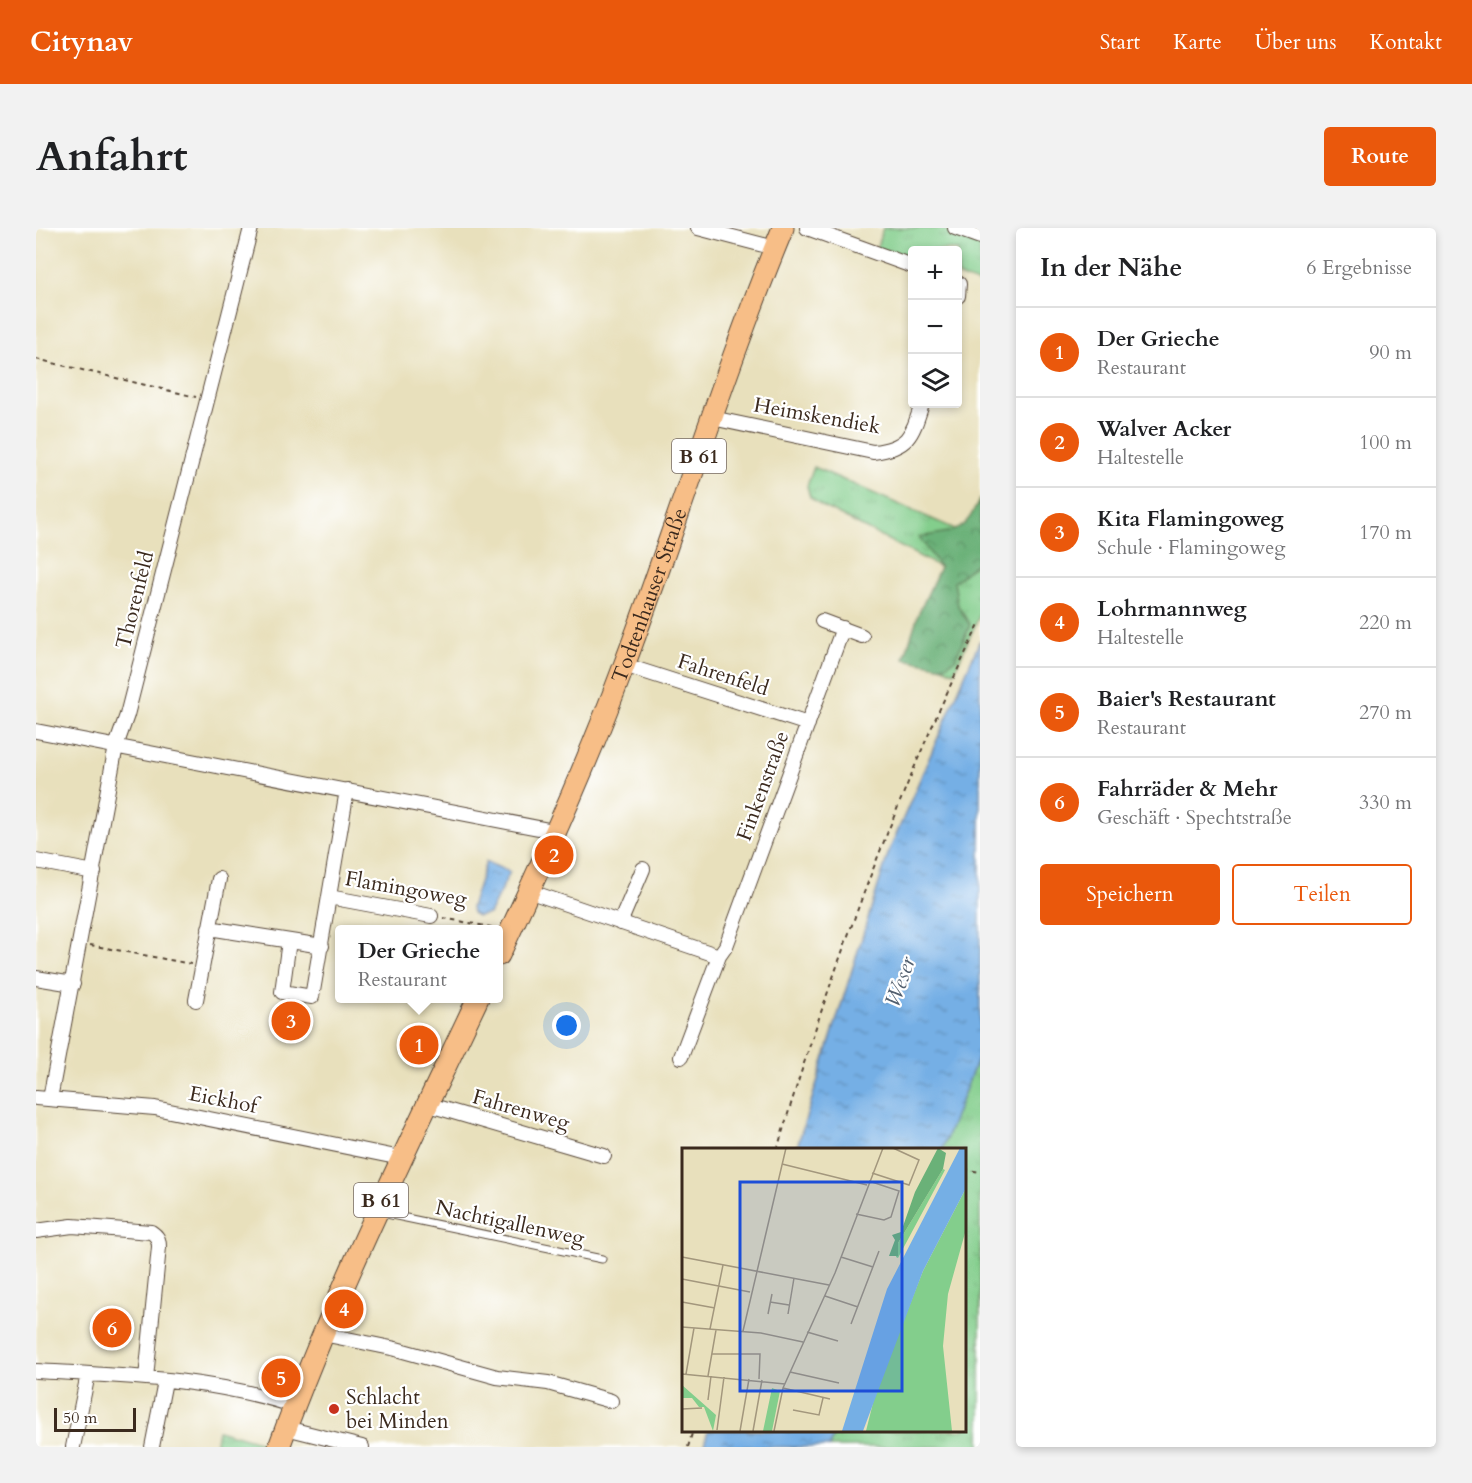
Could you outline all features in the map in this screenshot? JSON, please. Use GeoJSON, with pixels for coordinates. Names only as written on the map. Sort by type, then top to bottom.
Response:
{"type":"FeatureCollection","features":[{"type":"Feature","properties":{"kind":"main road","name":"Todtenhauser Straße"},"geometry":{"type":"LineString","coordinates":[[503,945],[624,665],[783,228]]}},
{"type":"Feature","properties":{"kind":"main road","name":"B 61"},"geometry":{"type":"LineString","coordinates":[[282,1438],[323,1334],[377,1210],[476,1003]]}},
{"type":"Feature","properties":{"kind":"street","name":"Thorenfeld"},"geometry":{"type":"LineString","coordinates":[[50,1099],[81,943],[116,746],[127,715],[251,228]]}},
{"type":"Feature","properties":{"kind":"street"},"geometry":{"type":"LineString","coordinates":[[698,228],[775,248]]}},
{"type":"Feature","properties":{"kind":"street"},"geometry":{"type":"LineString","coordinates":[[807,228],[908,265]]}},
{"type":"Feature","properties":{"kind":"street"},"geometry":{"type":"LineString","coordinates":[[955,228],[980,237]]}},
{"type":"Feature","properties":{"kind":"street","name":"Heimskendiek"},"geometry":{"type":"LineString","coordinates":[[712,418],[873,452],[889,450],[904,443],[912,434],[921,408]]}},
{"type":"Feature","properties":{"kind":"street"},"geometry":{"type":"LineString","coordinates":[[822,621],[862,636]]}},
{"type":"Feature","properties":{"kind":"street","name":"Finkenstraße"},"geometry":{"type":"LineString","coordinates":[[681,1057],[719,956],[726,946],[843,628]]}},
{"type":"Feature","properties":{"kind":"street","name":"Fahrenfeld"},"geometry":{"type":"LineString","coordinates":[[624,665],[808,724]]}},
{"type":"Feature","properties":{"kind":"street"},"geometry":{"type":"LineString","coordinates":[[36,731],[554,831]]}},
{"type":"Feature","properties":{"kind":"street","name":"Flamingoweg"},"geometry":{"type":"LineString","coordinates":[[289,941],[282,992],[312,997],[347,790]]}},
{"type":"Feature","properties":{"kind":"street"},"geometry":{"type":"LineString","coordinates":[[36,861],[94,872]]}},
{"type":"Feature","properties":{"kind":"street"},"geometry":{"type":"LineString","coordinates":[[620,923],[643,869]]}},
{"type":"Feature","properties":{"kind":"street"},"geometry":{"type":"LineString","coordinates":[[196,1000],[219,879]]}},
{"type":"Feature","properties":{"kind":"street"},"geometry":{"type":"LineString","coordinates":[[528,891],[719,956]]}},
{"type":"Feature","properties":{"kind":"street","name":"Flamingoweg"},"geometry":{"type":"LineString","coordinates":[[329,897],[431,916]]}},
{"type":"Feature","properties":{"kind":"street"},"geometry":{"type":"LineString","coordinates":[[209,928],[322,946]]}},
{"type":"Feature","properties":{"kind":"street"},"geometry":{"type":"LineString","coordinates":[[36,978],[73,984]]}},
{"type":"Feature","properties":{"kind":"street","name":"Eickhof"},"geometry":{"type":"LineString","coordinates":[[36,1098],[155,1108],[391,1156],[400,1160]]}},
{"type":"Feature","properties":{"kind":"street","name":"Fahrenweg"},"geometry":{"type":"LineString","coordinates":[[426,1104],[604,1156]]}},
{"type":"Feature","properties":{"kind":"street"},"geometry":{"type":"LineString","coordinates":[[36,1231],[72,1226],[151,1232],[159,1240],[146,1378]]}},
{"type":"Feature","properties":{"kind":"street"},"geometry":{"type":"LineString","coordinates":[[323,1334],[396,1349],[497,1377],[548,1383],[611,1401]]}},
{"type":"Feature","properties":{"kind":"street"},"geometry":{"type":"LineString","coordinates":[[36,1371],[146,1378],[222,1387],[295,1406]]}},
{"type":"Feature","properties":{"kind":"street"},"geometry":{"type":"LineString","coordinates":[[73,1447],[88,1374]]}},
{"type":"Feature","properties":{"kind":"street"},"geometry":{"type":"LineString","coordinates":[[152,1447],[165,1381]]}},
{"type":"Feature","properties":{"kind":"street"},"geometry":{"type":"LineString","coordinates":[[282,1438],[362,1447]]}},
{"type":"Feature","properties":{"kind":"lane","name":"Nachtigallenweg"},"geometry":{"type":"LineString","coordinates":[[377,1210],[602,1259]]}},
{"type":"Feature","properties":{"kind":"path"},"geometry":{"type":"LineString","coordinates":[[36,359],[207,400]]}},
{"type":"Feature","properties":{"kind":"path"},"geometry":{"type":"LineString","coordinates":[[778,1148],[796,1086],[864,891],[941,704],[980,622]]}},
{"type":"Feature","properties":{"kind":"path","name":"Flamingoweg"},"geometry":{"type":"LineString","coordinates":[[431,916],[475,925]]}},
{"type":"Feature","properties":{"kind":"path","name":"Flamingoweg"},"geometry":{"type":"LineString","coordinates":[[503,931],[510,932]]}},
{"type":"Feature","properties":{"kind":"path"},"geometry":{"type":"LineString","coordinates":[[81,943],[202,966]]}},
{"type":"Feature","properties":{"kind":"path"},"geometry":{"type":"LineString","coordinates":[[965,1169],[980,1172]]}},
{"type":"Feature","properties":{"kind":"path"},"geometry":{"type":"LineString","coordinates":[[688,1447],[693,1432]]}},
{"type":"Feature","properties":{"kind":"green space"},"geometry":{"type":"Polygon","coordinates":[[[883,228],[941,228],[980,242],[980,284],[962,277],[962,246],[908,246],[908,260],[876,249],[883,228]]]}},
{"type":"Feature","properties":{"kind":"green space"},"geometry":{"type":"Polygon","coordinates":[[[814,467],[957,530],[940,567],[820,505],[810,497],[807,486],[814,467]]]}},
{"type":"Feature","properties":{"kind":"green space"},"geometry":{"type":"Polygon","coordinates":[[[980,498],[980,560],[954,582],[958,606],[970,625],[955,659],[943,667],[904,659],[918,615],[940,567],[919,537],[957,529],[969,519],[980,498]]]}},
{"type":"Feature","properties":{"kind":"green space"},"geometry":{"type":"Polygon","coordinates":[[[980,560],[980,614],[954,672],[943,667],[955,659],[970,625],[958,606],[954,582],[980,560]]]}},
{"type":"Feature","properties":{"kind":"green space"},"geometry":{"type":"Polygon","coordinates":[[[980,1052],[980,1447],[829,1447],[835,1432],[965,1432],[965,1148],[943,1148],[980,1052]]]}},
{"type":"Feature","properties":{"kind":"green space"},"geometry":{"type":"Polygon","coordinates":[[[218,1430],[266,1444],[265,1447],[215,1447],[218,1430]]]}},
{"type":"Feature","properties":{"kind":"water","name":"Weser"},"geometry":{"type":"Polygon","coordinates":[[[980,640],[980,1052],[943,1148],[797,1148],[889,851],[980,640]]]}},
{"type":"Feature","properties":{"kind":"water"},"geometry":{"type":"Polygon","coordinates":[[[486,862],[510,872],[489,914],[477,916],[472,913],[471,907],[486,862]]]}},
{"type":"Feature","properties":{"kind":"water"},"geometry":{"type":"Polygon","coordinates":[[[707,1432],[835,1432],[829,1447],[703,1447],[707,1432]]]}},
{"type":"Feature","properties":{"kind":"place","name":"Walver Acker"},"geometry":{"type":"Point","coordinates":[554,855]}},
{"type":"Feature","properties":{"kind":"place","name":"Kita Flamingoweg"},"geometry":{"type":"Point","coordinates":[291,1021]}},
{"type":"Feature","properties":{"kind":"place","name":"Der Grieche"},"geometry":{"type":"Point","coordinates":[419,1045]}},
{"type":"Feature","properties":{"kind":"place","name":"Lohrmannweg"},"geometry":{"type":"Point","coordinates":[344,1309]}},
{"type":"Feature","properties":{"kind":"place","name":"Fahrräder & Mehr"},"geometry":{"type":"Point","coordinates":[112,1328]}},
{"type":"Feature","properties":{"kind":"place","name":"Baier's Restaurant"},"geometry":{"type":"Point","coordinates":[281,1378]}},
{"type":"Feature","properties":{"kind":"place","name":"Schlacht bei Minden"},"geometry":{"type":"Point","coordinates":[334,1409]}}]}
